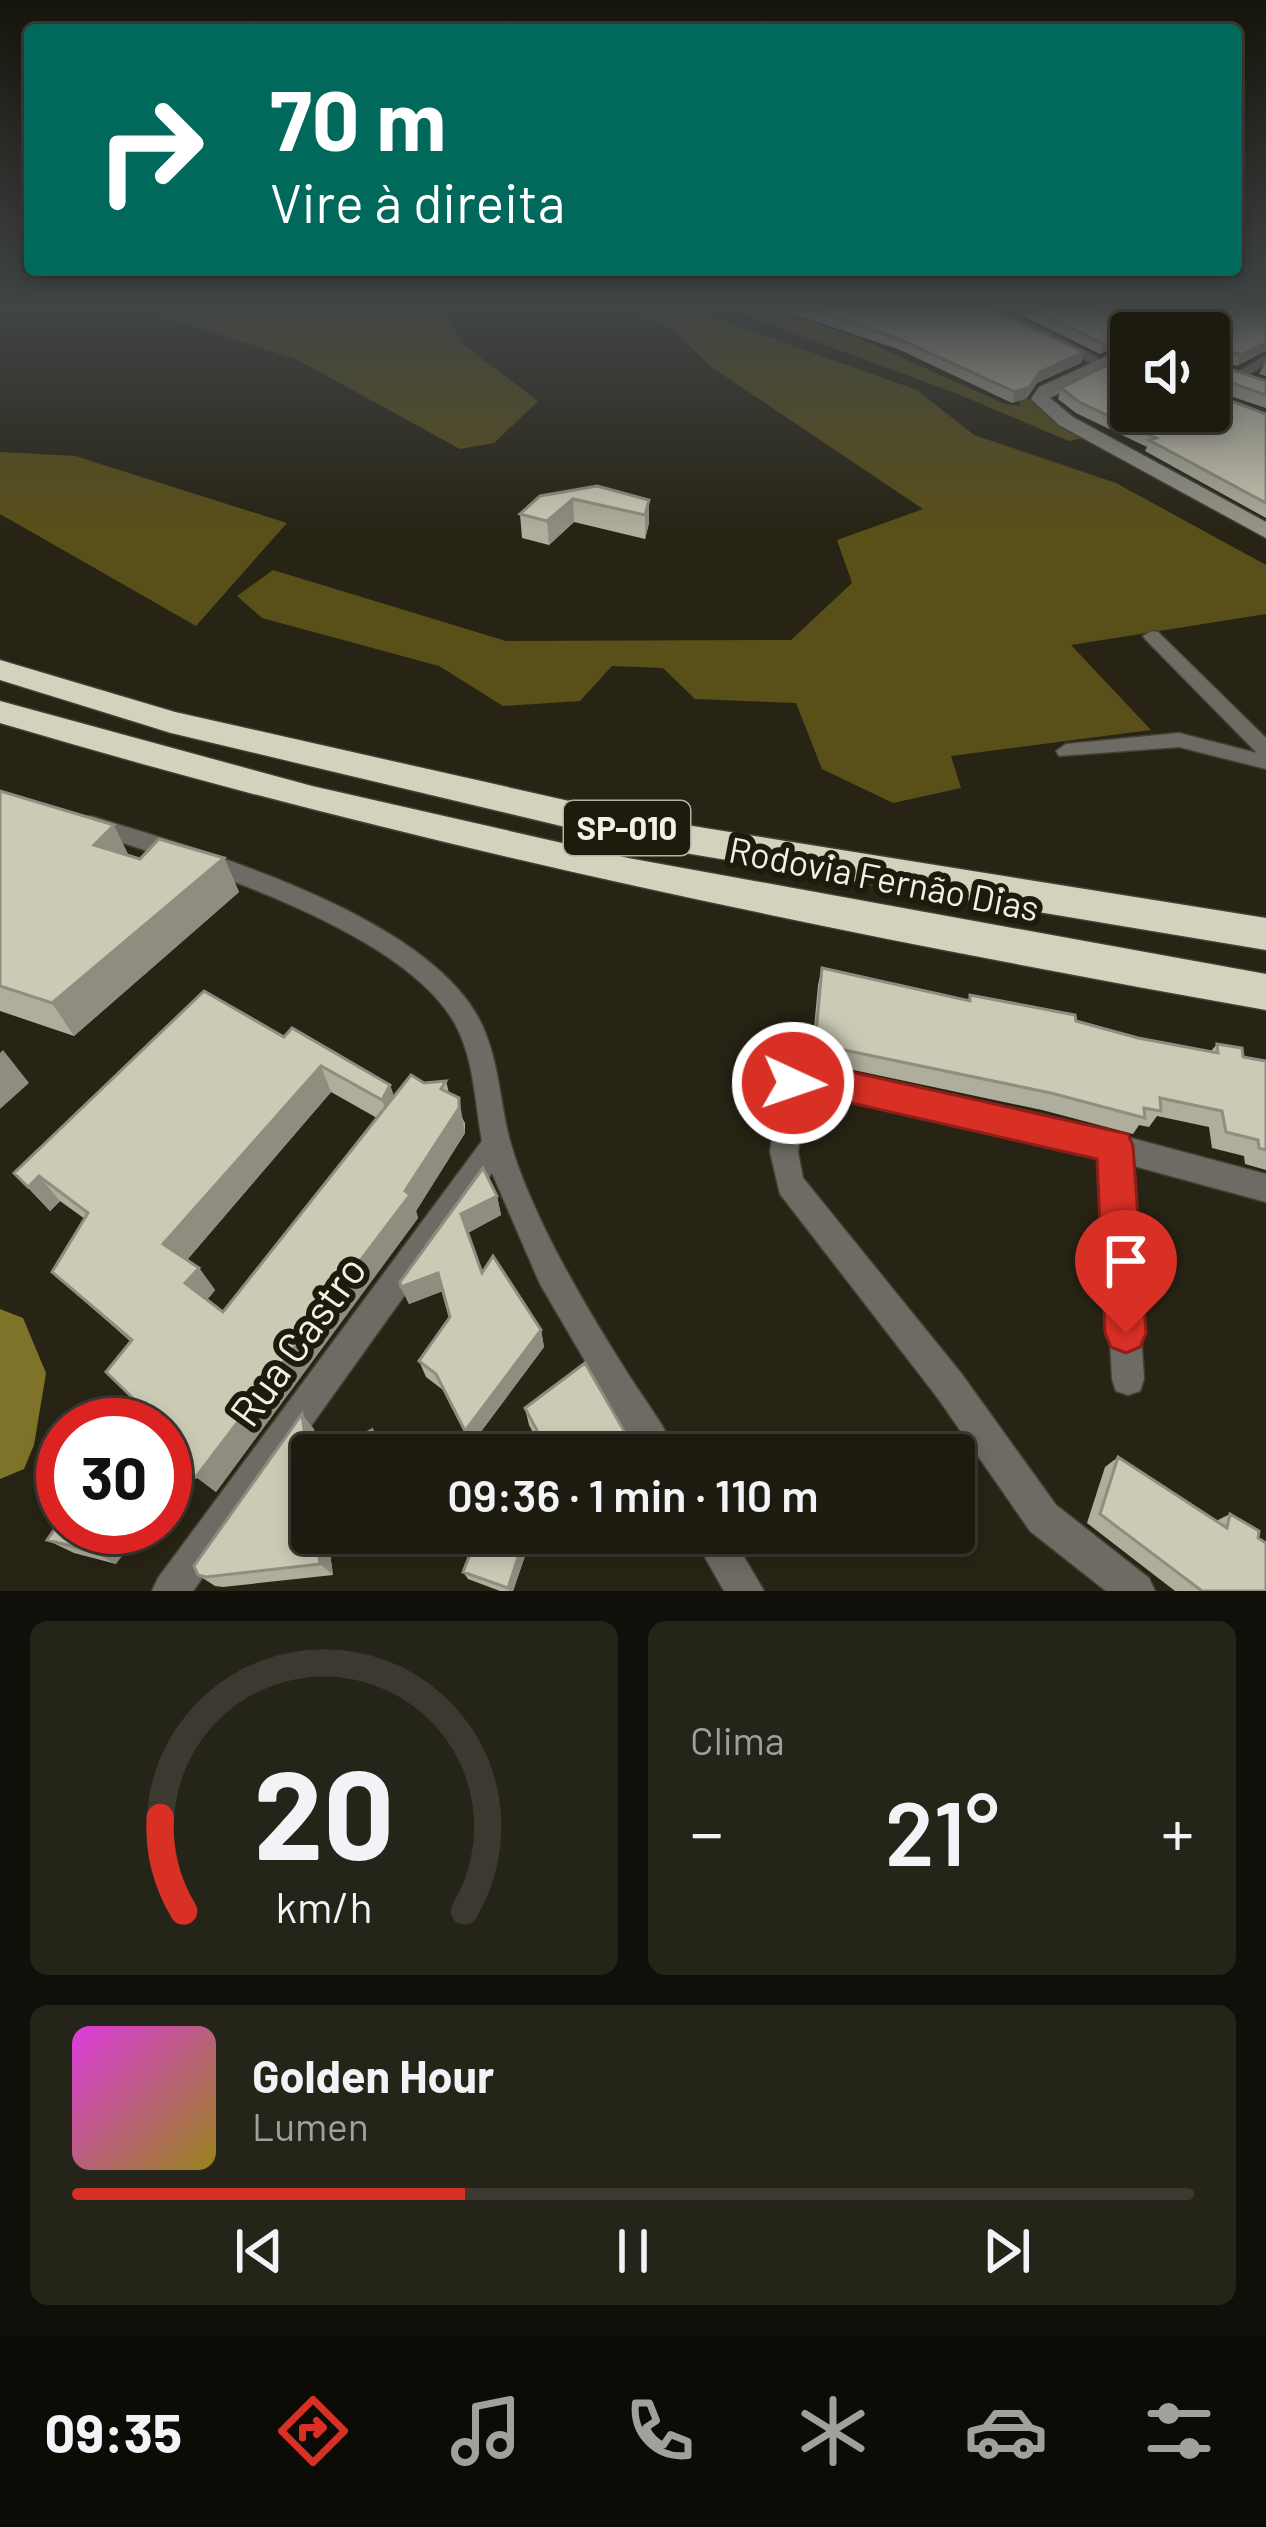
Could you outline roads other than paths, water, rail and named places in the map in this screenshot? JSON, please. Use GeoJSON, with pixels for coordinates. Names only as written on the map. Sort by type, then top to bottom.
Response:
{"type":"FeatureCollection","features":[{"type":"Feature","properties":{"kind":"highway","name":"Rodovia Fernão Dias"},"geometry":{"type":"LineString","coordinates":[[0,670],[171,722],[649,833],[1266,934]]}},
{"type":"Feature","properties":{"kind":"highway","name":"Rodovia Fernão Dias"},"geometry":{"type":"LineString","coordinates":[[0,712],[205,772],[628,873],[1266,992]]}},
{"type":"Feature","properties":{"kind":"main road"},"geometry":{"type":"LineString","coordinates":[[1065,381],[1045,391],[1040,399],[1047,408],[1266,532]]}},
{"type":"Feature","properties":{"kind":"street"},"geometry":{"type":"LineString","coordinates":[[1152,636],[1266,750]]}},
{"type":"Feature","properties":{"kind":"street"},"geometry":{"type":"LineString","coordinates":[[1066,751],[1179,740],[1266,762]]}},
{"type":"Feature","properties":{"kind":"street"},"geometry":{"type":"LineString","coordinates":[[66,816],[220,867],[343,923],[409,960],[451,997],[473,1031],[497,1143],[555,1284],[647,1434]]}},
{"type":"Feature","properties":{"kind":"street"},"geometry":{"type":"LineString","coordinates":[[1136,1591],[1043,1518],[949,1384],[790,1184],[784,1151],[791,1089],[795,1080],[807,1077],[1115,1146],[1266,1188]]}},
{"type":"Feature","properties":{"kind":"street","name":"Rua Castro"},"geometry":{"type":"LineString","coordinates":[[171,1591],[497,1143]]}},
{"type":"Feature","properties":{"kind":"street"},"geometry":{"type":"LineString","coordinates":[[1115,1146],[1128,1379]]}},
{"type":"Feature","properties":{"kind":"street"},"geometry":{"type":"LineString","coordinates":[[722,1554],[745,1591]]}},
{"type":"Feature","properties":{"kind":"waterway"},"geometry":{"type":"LineString","coordinates":[[0,1341],[13,1373],[0,1445]]}}]}
